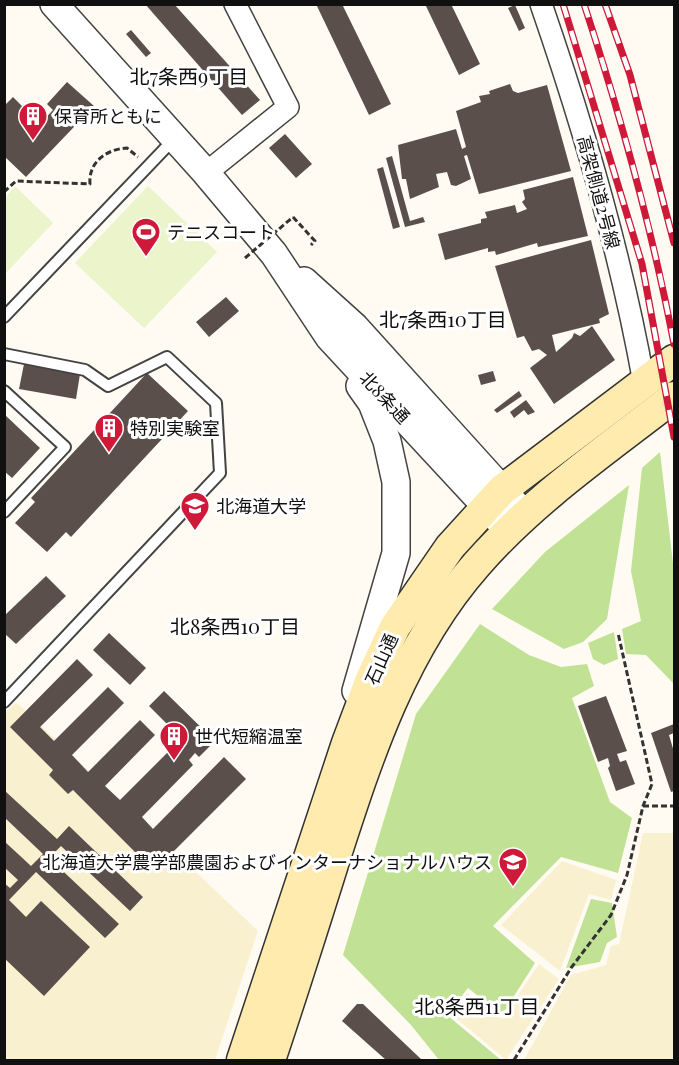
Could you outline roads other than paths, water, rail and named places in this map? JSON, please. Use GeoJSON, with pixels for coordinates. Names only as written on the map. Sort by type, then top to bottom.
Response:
{"type":"FeatureCollection","features":[{"type":"Feature","properties":{"kind":"main road","name":"石山通"},"geometry":{"type":"LineString","coordinates":[[242,1060],[347,743],[371,679],[395,627],[450,547],[494,498],[675,360]]}},
{"type":"Feature","properties":{"kind":"main road","name":"石山通"},"geometry":{"type":"LineString","coordinates":[[270,1060],[370,752],[393,695],[448,600],[516,522],[675,397]]}},
{"type":"Feature","properties":{"kind":"street","name":"北8条通"},"geometry":{"type":"LineString","coordinates":[[54,4],[206,173],[274,254],[329,337],[516,522]]}},
{"type":"Feature","properties":{"kind":"street"},"geometry":{"type":"LineString","coordinates":[[206,173],[288,107],[235,4]]}},
{"type":"Feature","properties":{"kind":"street","name":"高架側道2号線"},"geometry":{"type":"LineString","coordinates":[[541,4],[601,192],[644,383]]}},
{"type":"Feature","properties":{"kind":"street","name":"北8条通"},"geometry":{"type":"LineString","coordinates":[[274,254],[355,327],[494,498]]}},
{"type":"Feature","properties":{"kind":"street"},"geometry":{"type":"LineString","coordinates":[[329,337],[372,403],[387,441],[396,482],[396,553],[357,683],[347,743]]}},
{"type":"Feature","properties":{"kind":"lane"},"geometry":{"type":"LineString","coordinates":[[4,317],[175,138]]}},
{"type":"Feature","properties":{"kind":"lane"},"geometry":{"type":"LineString","coordinates":[[4,354],[85,370],[108,386],[167,357],[216,403],[220,473],[4,702]]}},
{"type":"Feature","properties":{"kind":"lane"},"geometry":{"type":"LineString","coordinates":[[4,391],[65,447],[4,512]]}},
{"type":"Feature","properties":{"kind":"railway"},"geometry":{"type":"LineString","coordinates":[[563,4],[642,264],[674,437]]}},
{"type":"Feature","properties":{"kind":"railway"},"geometry":{"type":"LineString","coordinates":[[584,4],[635,173],[674,344]]}},
{"type":"Feature","properties":{"kind":"railway"},"geometry":{"type":"LineString","coordinates":[[605,4],[630,75],[674,243]]}},
{"type":"Feature","properties":{"kind":"place","name":"保育所ともに"},"geometry":{"type":"Point","coordinates":[33,142]}},
{"type":"Feature","properties":{"kind":"place","name":"テニスコート"},"geometry":{"type":"Point","coordinates":[146,258]}},
{"type":"Feature","properties":{"kind":"place","name":"特別実験室"},"geometry":{"type":"Point","coordinates":[109,454]}},
{"type":"Feature","properties":{"kind":"place","name":"北海道大学"},"geometry":{"type":"Point","coordinates":[195,532]}},
{"type":"Feature","properties":{"kind":"place","name":"世代短縮温室"},"geometry":{"type":"Point","coordinates":[174,762]}},
{"type":"Feature","properties":{"kind":"place","name":"北海道大学農学部農園およびインターナショナルハウス"},"geometry":{"type":"Point","coordinates":[513,888]}},
{"type":"Feature","properties":{"kind":"district","name":"北7条西9丁目"},"geometry":{"type":"Point","coordinates":[189,75]}},
{"type":"Feature","properties":{"kind":"district","name":"北7条西10丁目"},"geometry":{"type":"Point","coordinates":[443,318]}},
{"type":"Feature","properties":{"kind":"district","name":"北8条西10丁目"},"geometry":{"type":"Point","coordinates":[235,625]}},
{"type":"Feature","properties":{"kind":"district","name":"北8条西11丁目"},"geometry":{"type":"Point","coordinates":[477,1005]}}]}
